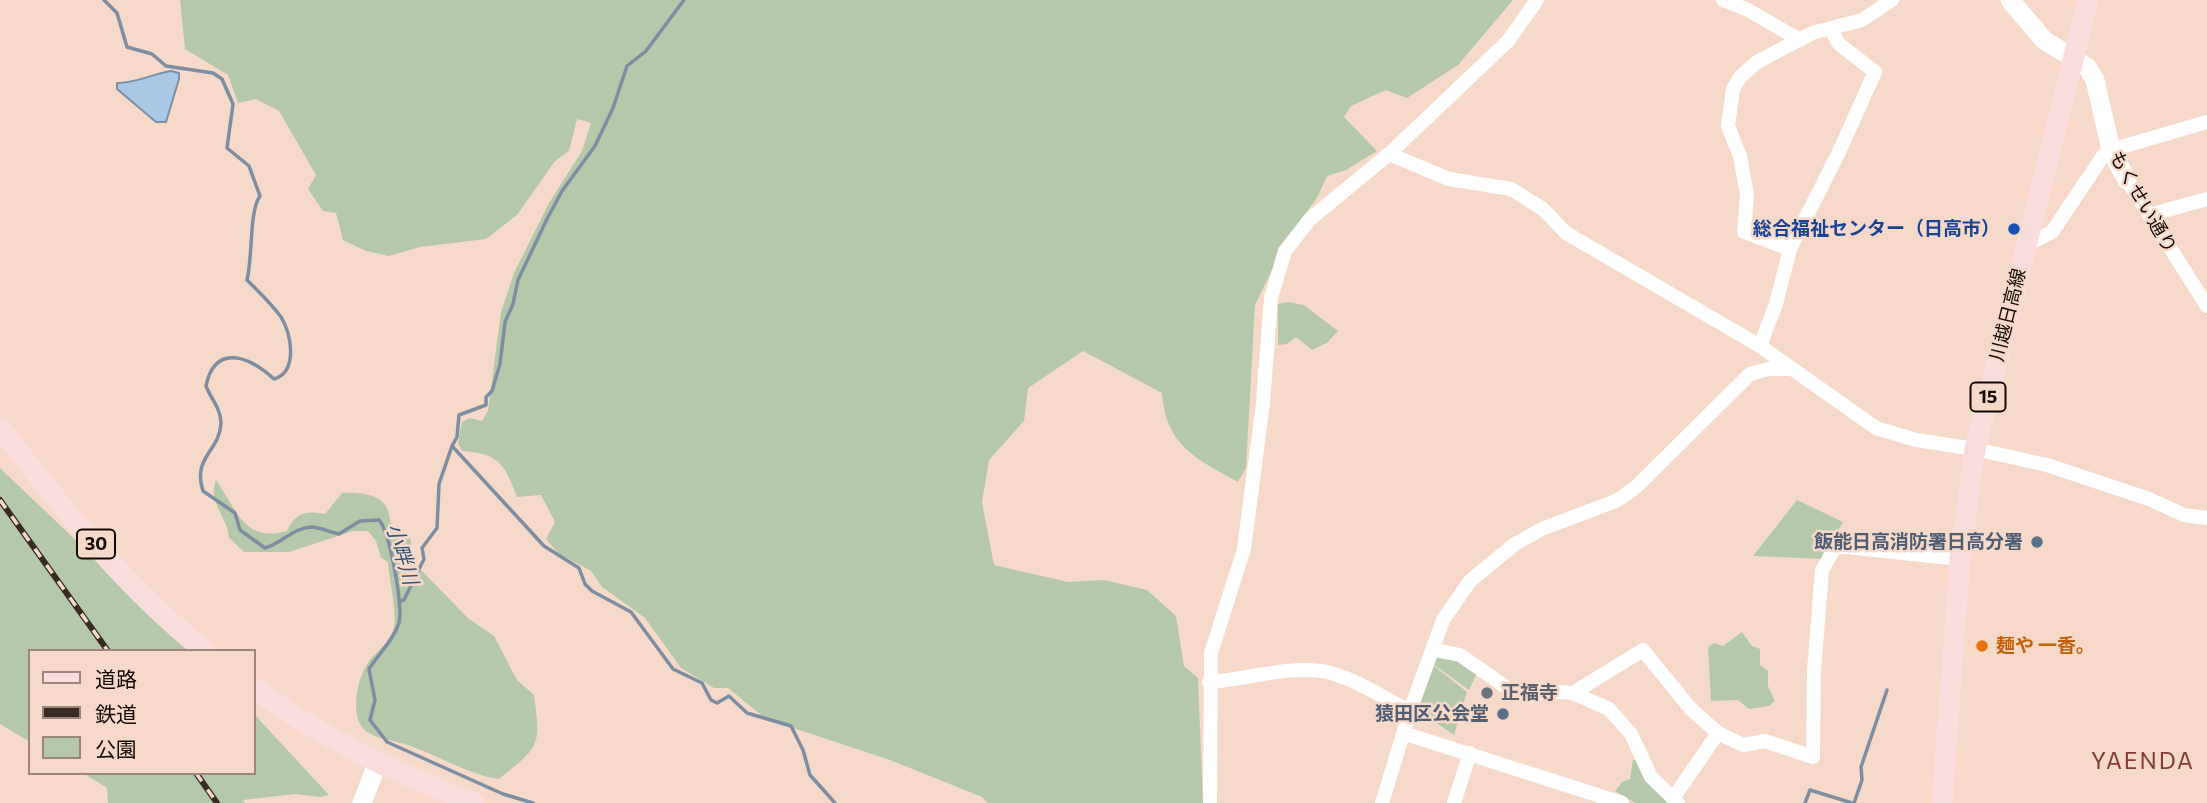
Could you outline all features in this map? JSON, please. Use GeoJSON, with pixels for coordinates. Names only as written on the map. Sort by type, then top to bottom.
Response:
{"type":"FeatureCollection","features":[{"type":"Feature","properties":{"kind":"main road","name":"川越日高線"},"geometry":{"type":"LineString","coordinates":[[1942,803],[1960,559],[1975,449],[2088,0]]}},
{"type":"Feature","properties":{"kind":"main road","name":"30"},"geometry":{"type":"LineString","coordinates":[[0,427],[111,561],[180,631],[202,649]]}},
{"type":"Feature","properties":{"kind":"main road"},"geometry":{"type":"LineString","coordinates":[[256,689],[310,726],[377,764],[474,803]]}},
{"type":"Feature","properties":{"kind":"street"},"geometry":{"type":"LineString","coordinates":[[1210,803],[1211,653],[1244,549],[1263,403],[1271,298],[1285,251],[1310,219],[1389,154],[1508,41],[1537,0]]}},
{"type":"Feature","properties":{"kind":"street"},"geometry":{"type":"LineString","coordinates":[[1723,0],[1748,10],[1800,40]]}},
{"type":"Feature","properties":{"kind":"street"},"geometry":{"type":"LineString","coordinates":[[1790,249],[1744,232],[1746,195],[1740,156],[1728,126],[1733,89],[1744,71],[1812,33],[1831,30],[1874,15],[1892,0]]}},
{"type":"Feature","properties":{"kind":"street"},"geometry":{"type":"LineString","coordinates":[[2010,0],[2044,40],[2074,57]]}},
{"type":"Feature","properties":{"kind":"street"},"geometry":{"type":"LineString","coordinates":[[1760,346],[1776,304],[1790,249],[1875,72],[1839,44],[1831,30]]}},
{"type":"Feature","properties":{"kind":"street","name":"もくせい通り"},"geometry":{"type":"LineString","coordinates":[[2074,57],[2087,66],[2095,80],[2112,150],[2127,180],[2207,306]]}},
{"type":"Feature","properties":{"kind":"street"},"geometry":{"type":"LineString","coordinates":[[2026,245],[2053,232],[2103,156],[2112,150],[2207,122]]}},
{"type":"Feature","properties":{"kind":"street"},"geometry":{"type":"LineString","coordinates":[[1389,154],[1449,179],[1511,189],[1543,209],[1566,233],[1760,346],[1876,428],[1916,440],[1975,449],[2046,465],[2149,499],[2184,515],[2207,517]]}},
{"type":"Feature","properties":{"kind":"street"},"geometry":{"type":"LineString","coordinates":[[2149,215],[2207,199]]}},
{"type":"Feature","properties":{"kind":"street"},"geometry":{"type":"LineString","coordinates":[[1382,803],[1410,711],[1443,620],[1456,600],[1490,562],[1542,529],[1618,500],[1651,473],[1750,374],[1769,369],[1793,369]]}},
{"type":"Feature","properties":{"kind":"street"},"geometry":{"type":"LineString","coordinates":[[1573,692],[1643,650],[1690,708],[1718,733],[1743,745],[1765,741],[1813,757],[1814,671],[1822,570],[1836,546],[1960,559]]}},
{"type":"Feature","properties":{"kind":"street"},"geometry":{"type":"LineString","coordinates":[[1434,650],[1460,655],[1513,692],[1530,696],[1546,691],[1573,692],[1609,709],[1631,734],[1651,777],[1676,800],[1718,733]]}},
{"type":"Feature","properties":{"kind":"street"},"geometry":{"type":"LineString","coordinates":[[1209,682],[1226,681],[1240,676],[1325,671],[1410,711]]}},
{"type":"Feature","properties":{"kind":"street"},"geometry":{"type":"LineString","coordinates":[[1404,733],[1622,803]]}},
{"type":"Feature","properties":{"kind":"street"},"geometry":{"type":"LineString","coordinates":[[1454,803],[1470,753]]}},
{"type":"Feature","properties":{"kind":"street"},"geometry":{"type":"LineString","coordinates":[[362,803],[377,764]]}},
{"type":"Feature","properties":{"kind":"green space"},"geometry":{"type":"Polygon","coordinates":[[[180,0],[1513,0],[1458,65],[1407,98],[1386,90],[1351,106],[1344,117],[1377,151],[1346,170],[1327,176],[1318,196],[1285,243],[1255,305],[1246,468],[1238,482],[1186,449],[1170,426],[1162,393],[1083,351],[1028,388],[1024,421],[989,460],[982,502],[994,565],[1068,582],[1104,580],[1147,590],[1176,616],[1184,666],[1198,678],[1203,803],[988,803],[982,797],[890,760],[766,719],[728,688],[714,688],[681,668],[645,618],[602,587],[591,571],[558,553],[546,539],[555,522],[541,495],[517,497],[504,468],[498,462],[484,454],[462,451],[458,443],[462,422],[470,418],[482,421],[488,411],[501,312],[514,273],[549,203],[582,151],[591,123],[577,119],[569,151],[555,161],[517,215],[486,239],[420,247],[389,256],[366,251],[343,240],[336,213],[323,211],[308,189],[316,175],[279,111],[256,99],[238,103],[228,75],[185,49],[180,0]]]}},
{"type":"Feature","properties":{"kind":"green space"},"geometry":{"type":"Polygon","coordinates":[[[1288,302],[1304,305],[1338,331],[1327,343],[1312,350],[1296,337],[1287,344],[1278,345],[1278,304],[1288,302]]]}},
{"type":"Feature","properties":{"kind":"green space"},"geometry":{"type":"Polygon","coordinates":[[[0,468],[190,649],[28,649],[28,741],[0,724],[0,468]]]}},
{"type":"Feature","properties":{"kind":"green space"},"geometry":{"type":"Polygon","coordinates":[[[216,480],[243,521],[261,532],[287,531],[302,514],[325,514],[342,493],[362,494],[381,500],[388,511],[393,528],[410,538],[415,564],[469,619],[494,636],[517,680],[534,695],[537,736],[530,752],[499,779],[477,774],[408,745],[367,732],[361,726],[356,708],[358,687],[369,661],[390,637],[395,620],[388,562],[381,558],[376,541],[368,531],[353,531],[289,552],[244,552],[229,538],[214,495],[216,480]]]}},
{"type":"Feature","properties":{"kind":"green space"},"geometry":{"type":"Polygon","coordinates":[[[1797,500],[1843,522],[1822,559],[1753,556],[1797,500]]]}},
{"type":"Feature","properties":{"kind":"green space"},"geometry":{"type":"Polygon","coordinates":[[[1742,632],[1752,646],[1760,649],[1760,665],[1768,671],[1768,686],[1775,701],[1769,706],[1749,709],[1738,700],[1711,701],[1708,647],[1714,643],[1723,646],[1742,632]]]}},
{"type":"Feature","properties":{"kind":"green space"},"geometry":{"type":"Polygon","coordinates":[[[1437,657],[1457,658],[1477,673],[1469,690],[1433,664],[1437,657]]]}},
{"type":"Feature","properties":{"kind":"green space"},"geometry":{"type":"Polygon","coordinates":[[[1433,665],[1467,692],[1454,735],[1416,709],[1433,665]]]}},
{"type":"Feature","properties":{"kind":"green space"},"geometry":{"type":"Polygon","coordinates":[[[256,716],[329,795],[320,797],[295,794],[243,800],[245,803],[108,803],[107,788],[86,775],[256,775],[256,716]]]}},
{"type":"Feature","properties":{"kind":"green space"},"geometry":{"type":"Polygon","coordinates":[[[1633,760],[1640,760],[1670,803],[1635,803],[1615,791],[1622,782],[1630,779],[1633,760]]]}},
{"type":"Feature","properties":{"kind":"water"},"geometry":{"type":"Polygon","coordinates":[[[171,71],[179,73],[179,79],[166,122],[156,122],[117,89],[117,83],[171,71]]]}},
{"type":"Feature","properties":{"kind":"waterway","name":"小畔川"},"geometry":{"type":"LineString","coordinates":[[104,0],[117,13],[127,47],[152,54],[166,66],[213,73],[222,79],[233,104],[227,148],[249,166],[260,196],[254,212],[247,280],[281,317],[290,342],[287,369],[274,379],[255,365],[234,358],[217,363],[211,372],[206,386],[218,409],[221,423],[216,441],[201,470],[203,491],[235,513],[240,530],[265,548],[305,528],[314,527],[339,534],[360,521],[379,520],[391,553],[400,614],[393,636],[369,669],[375,700],[370,720],[387,742],[503,794],[533,803]]}},
{"type":"Feature","properties":{"kind":"waterway"},"geometry":{"type":"LineString","coordinates":[[684,0],[646,51],[627,66],[613,108],[595,146],[562,191],[547,219],[518,280],[513,304],[505,322],[500,364],[492,391],[486,397],[486,405],[459,415],[457,437],[452,446],[544,546],[579,568],[585,584],[592,591],[631,612],[673,669],[702,683],[711,700],[717,703],[729,696],[747,713],[791,726],[803,750],[810,775],[835,803]]}},
{"type":"Feature","properties":{"kind":"waterway"},"geometry":{"type":"LineString","coordinates":[[400,601],[404,600],[424,559],[422,548],[437,528],[439,484],[452,446]]}},
{"type":"Feature","properties":{"kind":"waterway"},"geometry":{"type":"LineString","coordinates":[[1854,803],[1862,780],[1861,767],[1887,690]]}},
{"type":"Feature","properties":{"kind":"waterway"},"geometry":{"type":"LineString","coordinates":[[1805,803],[1810,790],[1852,803]]}},
{"type":"Feature","properties":{"kind":"railway"},"geometry":{"type":"LineString","coordinates":[[0,500],[107,649]]}},
{"type":"Feature","properties":{"kind":"railway"},"geometry":{"type":"LineString","coordinates":[[197,775],[217,803]]}},
{"type":"Feature","properties":{"kind":"place","name":"総合福祉センター（日高市）"},"geometry":{"type":"Point","coordinates":[2014,229]}},
{"type":"Feature","properties":{"kind":"place","name":"飯能日高消防署日高分署"},"geometry":{"type":"Point","coordinates":[2037,542]}},
{"type":"Feature","properties":{"kind":"place","name":"麺や 一香。"},"geometry":{"type":"Point","coordinates":[1982,646]}},
{"type":"Feature","properties":{"kind":"place","name":"正福寺"},"geometry":{"type":"Point","coordinates":[1487,693]}},
{"type":"Feature","properties":{"kind":"place","name":"猿田区公会堂"},"geometry":{"type":"Point","coordinates":[1503,714]}},
{"type":"Feature","properties":{"kind":"district","name":"YAENDA"},"geometry":{"type":"Point","coordinates":[2143,761]}}]}
